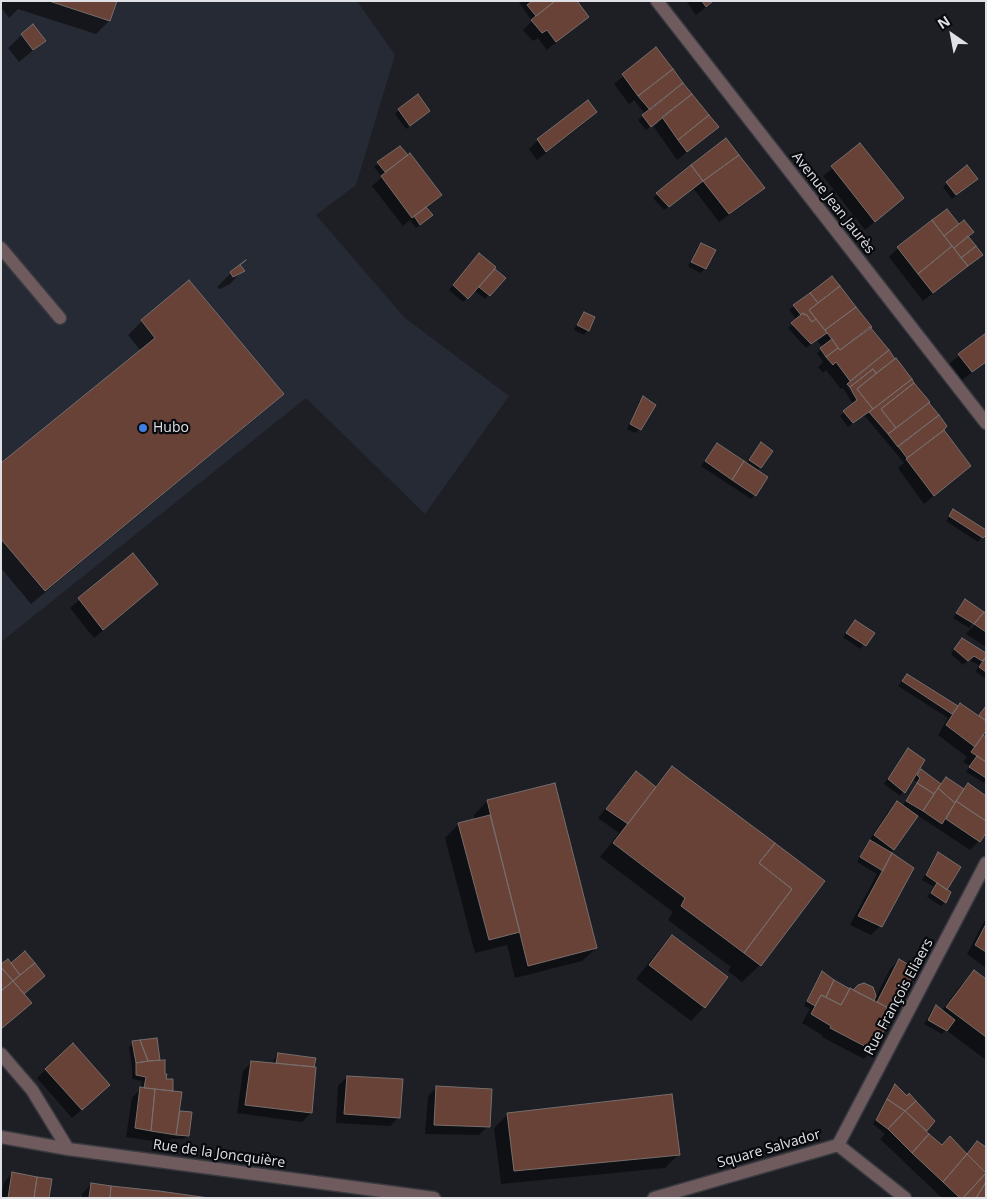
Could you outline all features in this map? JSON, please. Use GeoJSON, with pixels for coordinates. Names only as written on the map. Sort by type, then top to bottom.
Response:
{"type":"FeatureCollection","features":[{"type":"Feature","properties":{"kind":"street","name":"Avenue Jean Jaurès"},"geometry":{"type":"LineString","coordinates":[[657,1],[986,423]]}},
{"type":"Feature","properties":{"kind":"street"},"geometry":{"type":"LineString","coordinates":[[1,248],[60,318]]}},
{"type":"Feature","properties":{"kind":"street","name":"Rue François Eliaers"},"geometry":{"type":"LineString","coordinates":[[838,1145],[986,863]]}},
{"type":"Feature","properties":{"kind":"street"},"geometry":{"type":"LineString","coordinates":[[1,1054],[32,1090],[68,1149]]}},
{"type":"Feature","properties":{"kind":"street","name":"Rue de la Joncquière"},"geometry":{"type":"LineString","coordinates":[[1,1137],[68,1149],[434,1198]]}},
{"type":"Feature","properties":{"kind":"street","name":"Square Salvador"},"geometry":{"type":"LineString","coordinates":[[654,1198],[838,1145],[905,1198]]}},
{"type":"Feature","properties":{"kind":"shaded area"},"geometry":{"type":"Polygon","coordinates":[[[1,1],[357,1],[395,55],[356,185],[316,215],[405,318],[509,396],[425,514],[306,398],[1,642],[1,1]]]}},
{"type":"Feature","properties":{"kind":"building"},"geometry":{"type":"Polygon","coordinates":[[[49,1],[117,1],[110,21],[49,1]]]}},
{"type":"Feature","properties":{"kind":"building"},"geometry":{"type":"Polygon","coordinates":[[[532,1],[555,1],[536,16],[527,5],[532,1]]]}},
{"type":"Feature","properties":{"kind":"building"},"geometry":{"type":"Polygon","coordinates":[[[555,1],[577,1],[589,17],[556,42],[547,30],[542,33],[531,20],[555,1]]]}},
{"type":"Feature","properties":{"kind":"building"},"geometry":{"type":"Polygon","coordinates":[[[702,1],[713,1],[706,7],[702,1]]]}},
{"type":"Feature","properties":{"kind":"building"},"geometry":{"type":"Polygon","coordinates":[[[33,24],[46,41],[33,50],[21,34],[33,24]]]}},
{"type":"Feature","properties":{"kind":"building"},"geometry":{"type":"Polygon","coordinates":[[[656,47],[673,69],[638,96],[622,74],[656,47]]]}},
{"type":"Feature","properties":{"kind":"building"},"geometry":{"type":"Polygon","coordinates":[[[673,69],[683,83],[650,110],[638,96],[673,69]]]}},
{"type":"Feature","properties":{"kind":"building"},"geometry":{"type":"Polygon","coordinates":[[[683,83],[692,94],[651,127],[642,115],[683,83]]]}},
{"type":"Feature","properties":{"kind":"building"},"geometry":{"type":"Polygon","coordinates":[[[418,94],[430,111],[410,126],[398,109],[418,94]]]}},
{"type":"Feature","properties":{"kind":"building"},"geometry":{"type":"Polygon","coordinates":[[[692,94],[709,115],[678,140],[662,117],[692,94]]]}},
{"type":"Feature","properties":{"kind":"building"},"geometry":{"type":"Polygon","coordinates":[[[588,100],[597,112],[546,152],[537,139],[588,100]]]}},
{"type":"Feature","properties":{"kind":"building"},"geometry":{"type":"Polygon","coordinates":[[[709,115],[719,127],[687,152],[678,140],[709,115]]]}},
{"type":"Feature","properties":{"kind":"building"},"geometry":{"type":"Polygon","coordinates":[[[726,138],[739,155],[703,181],[691,165],[726,138]]]}},
{"type":"Feature","properties":{"kind":"building"},"geometry":{"type":"Polygon","coordinates":[[[860,143],[904,198],[875,222],[831,166],[860,143]]]}},
{"type":"Feature","properties":{"kind":"building"},"geometry":{"type":"Polygon","coordinates":[[[400,146],[408,155],[385,172],[377,162],[400,146]]]}},
{"type":"Feature","properties":{"kind":"building"},"geometry":{"type":"Polygon","coordinates":[[[410,153],[442,195],[412,218],[381,176],[410,153]]]}},
{"type":"Feature","properties":{"kind":"building"},"geometry":{"type":"Polygon","coordinates":[[[739,155],[765,188],[729,214],[703,181],[739,155]]]}},
{"type":"Feature","properties":{"kind":"building"},"geometry":{"type":"Polygon","coordinates":[[[691,165],[703,181],[669,207],[656,193],[691,165]]]}},
{"type":"Feature","properties":{"kind":"building"},"geometry":{"type":"Polygon","coordinates":[[[967,165],[978,179],[956,195],[946,182],[967,165]]]}},
{"type":"Feature","properties":{"kind":"building"},"geometry":{"type":"Polygon","coordinates":[[[426,207],[433,215],[420,225],[414,216],[426,207]]]}},
{"type":"Feature","properties":{"kind":"building"},"geometry":{"type":"Polygon","coordinates":[[[947,209],[959,224],[944,236],[932,220],[947,209]]]}},
{"type":"Feature","properties":{"kind":"building"},"geometry":{"type":"Polygon","coordinates":[[[932,220],[952,246],[918,274],[897,247],[932,220]]]}},
{"type":"Feature","properties":{"kind":"building"},"geometry":{"type":"Polygon","coordinates":[[[964,220],[974,232],[954,248],[944,236],[964,220]]]}},
{"type":"Feature","properties":{"kind":"building"},"geometry":{"type":"Polygon","coordinates":[[[968,236],[976,246],[961,258],[954,248],[968,236]]]}},
{"type":"Feature","properties":{"kind":"building"},"geometry":{"type":"Polygon","coordinates":[[[701,243],[716,250],[706,269],[691,262],[701,243]]]}},
{"type":"Feature","properties":{"kind":"building"},"geometry":{"type":"Polygon","coordinates":[[[952,246],[968,266],[933,293],[918,274],[952,246]]]}},
{"type":"Feature","properties":{"kind":"building"},"geometry":{"type":"Polygon","coordinates":[[[976,246],[983,255],[968,266],[961,258],[976,246]]]}},
{"type":"Feature","properties":{"kind":"building"},"geometry":{"type":"Polygon","coordinates":[[[479,253],[496,267],[468,299],[453,285],[479,253]]]}},
{"type":"Feature","properties":{"kind":"building"},"geometry":{"type":"Polygon","coordinates":[[[246,260],[240,265],[245,271],[233,277],[230,272],[246,260]]]}},
{"type":"Feature","properties":{"kind":"building"},"geometry":{"type":"Polygon","coordinates":[[[495,269],[506,278],[490,296],[479,287],[495,269]]]}},
{"type":"Feature","properties":{"kind":"building"},"geometry":{"type":"Polygon","coordinates":[[[832,276],[840,286],[818,303],[810,293],[832,276]]]}},
{"type":"Feature","properties":{"kind":"building","name":"Hubo"},"geometry":{"type":"Polygon","coordinates":[[[189,280],[284,394],[45,591],[1,539],[1,463],[155,338],[141,320],[189,280]]]}},
{"type":"Feature","properties":{"kind":"building"},"geometry":{"type":"Polygon","coordinates":[[[840,286],[856,307],[825,330],[809,310],[840,286]]]}},
{"type":"Feature","properties":{"kind":"building"},"geometry":{"type":"Polygon","coordinates":[[[810,293],[818,303],[809,310],[816,319],[812,322],[806,314],[804,315],[803,313],[801,315],[793,305],[810,293]]]}},
{"type":"Feature","properties":{"kind":"building"},"geometry":{"type":"Polygon","coordinates":[[[856,307],[872,327],[840,350],[825,330],[856,307]]]}},
{"type":"Feature","properties":{"kind":"building"},"geometry":{"type":"Polygon","coordinates":[[[584,312],[595,317],[589,331],[577,325],[584,312]]]}},
{"type":"Feature","properties":{"kind":"building"},"geometry":{"type":"Polygon","coordinates":[[[803,313],[812,322],[816,319],[827,333],[811,344],[791,323],[803,313]]]}},
{"type":"Feature","properties":{"kind":"building"},"geometry":{"type":"Polygon","coordinates":[[[870,327],[889,350],[850,381],[836,362],[833,365],[826,357],[838,348],[840,350],[870,327]]]}},
{"type":"Feature","properties":{"kind":"building"},"geometry":{"type":"Polygon","coordinates":[[[986,333],[986,362],[972,372],[958,354],[986,333]]]}},
{"type":"Feature","properties":{"kind":"building"},"geometry":{"type":"Polygon","coordinates":[[[832,339],[838,348],[826,357],[820,348],[832,339]]]}},
{"type":"Feature","properties":{"kind":"building"},"geometry":{"type":"Polygon","coordinates":[[[889,350],[895,359],[876,373],[873,369],[850,387],[847,384],[889,350]]]}},
{"type":"Feature","properties":{"kind":"building"},"geometry":{"type":"Polygon","coordinates":[[[896,358],[912,379],[873,409],[857,389],[896,358]]]}},
{"type":"Feature","properties":{"kind":"building"},"geometry":{"type":"Polygon","coordinates":[[[873,369],[876,373],[857,389],[873,409],[853,423],[843,411],[857,400],[850,387],[873,369]]]}},
{"type":"Feature","properties":{"kind":"building"},"geometry":{"type":"Polygon","coordinates":[[[912,379],[914,383],[881,409],[896,428],[888,434],[869,412],[912,379]]]}},
{"type":"Feature","properties":{"kind":"building"},"geometry":{"type":"Polygon","coordinates":[[[914,383],[930,402],[896,428],[881,409],[914,383]]]}},
{"type":"Feature","properties":{"kind":"building"},"geometry":{"type":"Polygon","coordinates":[[[643,396],[656,405],[641,430],[630,424],[643,396]]]}},
{"type":"Feature","properties":{"kind":"building"},"geometry":{"type":"Polygon","coordinates":[[[929,403],[939,415],[898,447],[888,434],[929,403]]]}},
{"type":"Feature","properties":{"kind":"building"},"geometry":{"type":"Polygon","coordinates":[[[939,415],[947,426],[907,458],[898,446],[939,415]]]}},
{"type":"Feature","properties":{"kind":"building"},"geometry":{"type":"Polygon","coordinates":[[[944,430],[971,466],[934,496],[906,459],[944,430]]]}},
{"type":"Feature","properties":{"kind":"building"},"geometry":{"type":"Polygon","coordinates":[[[761,442],[773,451],[761,468],[749,460],[761,442]]]}},
{"type":"Feature","properties":{"kind":"building"},"geometry":{"type":"Polygon","coordinates":[[[717,443],[744,461],[732,480],[705,461],[717,443]]]}},
{"type":"Feature","properties":{"kind":"building"},"geometry":{"type":"Polygon","coordinates":[[[744,461],[768,477],[756,496],[732,480],[744,461]]]}},
{"type":"Feature","properties":{"kind":"building"},"geometry":{"type":"Polygon","coordinates":[[[953,509],[986,530],[986,535],[983,538],[949,516],[953,509]]]}},
{"type":"Feature","properties":{"kind":"building"},"geometry":{"type":"Polygon","coordinates":[[[133,553],[158,584],[103,630],[78,598],[133,553]]]}},
{"type":"Feature","properties":{"kind":"building"},"geometry":{"type":"Polygon","coordinates":[[[965,599],[984,612],[974,624],[956,613],[965,599]]]}},
{"type":"Feature","properties":{"kind":"building"},"geometry":{"type":"Polygon","coordinates":[[[984,612],[986,613],[986,632],[974,624],[984,612]]]}},
{"type":"Feature","properties":{"kind":"building"},"geometry":{"type":"Polygon","coordinates":[[[855,620],[875,633],[866,646],[846,633],[855,620]]]}},
{"type":"Feature","properties":{"kind":"building"},"geometry":{"type":"Polygon","coordinates":[[[962,638],[986,653],[986,657],[982,661],[974,656],[968,661],[954,649],[962,638]]]}},
{"type":"Feature","properties":{"kind":"building"},"geometry":{"type":"Polygon","coordinates":[[[986,657],[986,672],[979,667],[986,657]]]}},
{"type":"Feature","properties":{"kind":"building"},"geometry":{"type":"Polygon","coordinates":[[[907,674],[958,706],[952,714],[902,681],[907,674]]]}},
{"type":"Feature","properties":{"kind":"building"},"geometry":{"type":"Polygon","coordinates":[[[960,703],[986,721],[986,731],[975,747],[946,725],[960,703]]]}},
{"type":"Feature","properties":{"kind":"building"},"geometry":{"type":"Polygon","coordinates":[[[986,706],[986,721],[979,715],[986,706]]]}},
{"type":"Feature","properties":{"kind":"building"},"geometry":{"type":"Polygon","coordinates":[[[983,735],[986,737],[986,762],[971,752],[983,735]]]}},
{"type":"Feature","properties":{"kind":"building"},"geometry":{"type":"Polygon","coordinates":[[[908,748],[925,760],[905,793],[888,779],[908,748]]]}},
{"type":"Feature","properties":{"kind":"building"},"geometry":{"type":"Polygon","coordinates":[[[977,756],[986,762],[986,778],[969,767],[977,756]]]}},
{"type":"Feature","properties":{"kind":"building"},"geometry":{"type":"Polygon","coordinates":[[[672,766],[775,843],[759,863],[792,889],[744,953],[681,906],[685,898],[613,843],[672,766]]]}},
{"type":"Feature","properties":{"kind":"building"},"geometry":{"type":"Polygon","coordinates":[[[921,769],[941,784],[934,794],[917,783],[920,778],[917,775],[921,769]]]}},
{"type":"Feature","properties":{"kind":"building"},"geometry":{"type":"Polygon","coordinates":[[[636,771],[656,787],[628,824],[606,809],[636,771]]]}},
{"type":"Feature","properties":{"kind":"building"},"geometry":{"type":"Polygon","coordinates":[[[946,777],[964,789],[955,803],[938,788],[946,777]]]}},
{"type":"Feature","properties":{"kind":"building"},"geometry":{"type":"Polygon","coordinates":[[[555,783],[597,948],[528,966],[487,800],[555,783]]]}},
{"type":"Feature","properties":{"kind":"building"},"geometry":{"type":"Polygon","coordinates":[[[917,783],[934,794],[923,811],[906,801],[917,783]]]}},
{"type":"Feature","properties":{"kind":"building"},"geometry":{"type":"Polygon","coordinates":[[[968,783],[986,796],[986,821],[956,801],[968,783]]]}},
{"type":"Feature","properties":{"kind":"building"},"geometry":{"type":"Polygon","coordinates":[[[938,788],[955,803],[942,824],[923,811],[938,788]]]}},
{"type":"Feature","properties":{"kind":"building"},"geometry":{"type":"Polygon","coordinates":[[[897,801],[918,816],[894,850],[874,835],[897,801]]]}},
{"type":"Feature","properties":{"kind":"building"},"geometry":{"type":"Polygon","coordinates":[[[956,801],[986,821],[986,833],[980,842],[946,819],[956,801]]]}},
{"type":"Feature","properties":{"kind":"building"},"geometry":{"type":"Polygon","coordinates":[[[490,815],[520,932],[489,940],[458,823],[490,815]]]}},
{"type":"Feature","properties":{"kind":"building"},"geometry":{"type":"Polygon","coordinates":[[[870,840],[892,853],[883,871],[860,857],[870,840]]]}},
{"type":"Feature","properties":{"kind":"building"},"geometry":{"type":"Polygon","coordinates":[[[775,843],[825,881],[761,966],[744,953],[792,889],[759,863],[775,843]]]}},
{"type":"Feature","properties":{"kind":"building"},"geometry":{"type":"Polygon","coordinates":[[[938,852],[961,867],[947,890],[926,875],[938,852]]]}},
{"type":"Feature","properties":{"kind":"building"},"geometry":{"type":"Polygon","coordinates":[[[892,853],[914,868],[882,927],[858,916],[892,853]]]}},
{"type":"Feature","properties":{"kind":"building"},"geometry":{"type":"Polygon","coordinates":[[[937,883],[951,892],[946,903],[931,893],[937,883]]]}},
{"type":"Feature","properties":{"kind":"building"},"geometry":{"type":"Polygon","coordinates":[[[986,924],[986,952],[975,945],[986,924]]]}},
{"type":"Feature","properties":{"kind":"building"},"geometry":{"type":"Polygon","coordinates":[[[672,935],[728,977],[705,1008],[649,965],[672,935]]]}},
{"type":"Feature","properties":{"kind":"building"},"geometry":{"type":"Polygon","coordinates":[[[25,951],[35,963],[20,975],[11,963],[25,951]]]}},
{"type":"Feature","properties":{"kind":"building"},"geometry":{"type":"Polygon","coordinates":[[[8,959],[20,975],[13,981],[1,967],[1,964],[8,959]]]}},
{"type":"Feature","properties":{"kind":"building"},"geometry":{"type":"Polygon","coordinates":[[[899,959],[916,969],[894,1011],[877,1002],[899,959]]]}},
{"type":"Feature","properties":{"kind":"building"},"geometry":{"type":"Polygon","coordinates":[[[35,963],[45,976],[24,994],[13,981],[35,963]]]}},
{"type":"Feature","properties":{"kind":"building"},"geometry":{"type":"Polygon","coordinates":[[[1,967],[13,981],[1,991],[1,967]]]}},
{"type":"Feature","properties":{"kind":"building"},"geometry":{"type":"Polygon","coordinates":[[[974,970],[986,979],[986,1037],[946,1007],[974,970]]]}},
{"type":"Feature","properties":{"kind":"building"},"geometry":{"type":"Polygon","coordinates":[[[822,971],[834,980],[826,997],[821,995],[815,1006],[807,1001],[822,971]]]}},
{"type":"Feature","properties":{"kind":"building"},"geometry":{"type":"Polygon","coordinates":[[[834,980],[850,989],[841,1005],[826,997],[834,980]]]}},
{"type":"Feature","properties":{"kind":"building"},"geometry":{"type":"Polygon","coordinates":[[[13,981],[32,1003],[1,1029],[1,991],[13,981]]]}},
{"type":"Feature","properties":{"kind":"building"},"geometry":{"type":"Polygon","coordinates":[[[864,983],[873,987],[876,996],[874,1001],[853,990],[858,985],[864,983]]]}},
{"type":"Feature","properties":{"kind":"building"},"geometry":{"type":"Polygon","coordinates":[[[850,988],[894,1011],[874,1051],[830,1028],[831,1026],[811,1014],[821,995],[841,1005],[850,988]]]}},
{"type":"Feature","properties":{"kind":"building"},"geometry":{"type":"Polygon","coordinates":[[[936,1005],[955,1020],[947,1031],[928,1020],[936,1005]]]}},
{"type":"Feature","properties":{"kind":"building"},"geometry":{"type":"Polygon","coordinates":[[[157,1038],[160,1060],[148,1061],[140,1040],[157,1038]]]}},
{"type":"Feature","properties":{"kind":"building"},"geometry":{"type":"Polygon","coordinates":[[[140,1040],[148,1061],[136,1063],[132,1041],[140,1040]]]}},
{"type":"Feature","properties":{"kind":"building"},"geometry":{"type":"Polygon","coordinates":[[[73,1043],[110,1085],[82,1110],[45,1069],[73,1043]]]}},
{"type":"Feature","properties":{"kind":"building"},"geometry":{"type":"Polygon","coordinates":[[[278,1053],[316,1058],[314,1067],[276,1063],[278,1053]]]}},
{"type":"Feature","properties":{"kind":"building"},"geometry":{"type":"Polygon","coordinates":[[[165,1060],[166,1079],[173,1079],[173,1091],[144,1088],[146,1077],[136,1075],[136,1063],[165,1060]]]}},
{"type":"Feature","properties":{"kind":"building"},"geometry":{"type":"Polygon","coordinates":[[[251,1061],[316,1067],[312,1113],[245,1105],[251,1061]]]}},
{"type":"Feature","properties":{"kind":"building"},"geometry":{"type":"Polygon","coordinates":[[[347,1076],[403,1079],[400,1118],[344,1114],[347,1076]]]}},
{"type":"Feature","properties":{"kind":"building"},"geometry":{"type":"Polygon","coordinates":[[[895,1084],[907,1096],[909,1093],[916,1101],[905,1111],[887,1099],[895,1084]]]}},
{"type":"Feature","properties":{"kind":"building"},"geometry":{"type":"Polygon","coordinates":[[[436,1086],[492,1089],[490,1127],[434,1125],[436,1086]]]}},
{"type":"Feature","properties":{"kind":"building"},"geometry":{"type":"Polygon","coordinates":[[[140,1087],[155,1089],[151,1131],[135,1128],[140,1087]]]}},
{"type":"Feature","properties":{"kind":"building"},"geometry":{"type":"Polygon","coordinates":[[[155,1089],[182,1092],[176,1135],[151,1131],[155,1089]]]}},
{"type":"Feature","properties":{"kind":"building"},"geometry":{"type":"Polygon","coordinates":[[[672,1094],[680,1155],[514,1171],[507,1113],[672,1094]]]}},
{"type":"Feature","properties":{"kind":"building"},"geometry":{"type":"Polygon","coordinates":[[[887,1099],[905,1111],[888,1129],[876,1120],[887,1099]]]}},
{"type":"Feature","properties":{"kind":"building"},"geometry":{"type":"Polygon","coordinates":[[[916,1101],[935,1121],[927,1131],[905,1111],[916,1101]]]}},
{"type":"Feature","properties":{"kind":"building"},"geometry":{"type":"Polygon","coordinates":[[[180,1111],[192,1112],[189,1136],[176,1135],[180,1111]]]}},
{"type":"Feature","properties":{"kind":"building"},"geometry":{"type":"Polygon","coordinates":[[[905,1111],[929,1134],[912,1153],[888,1129],[905,1111]]]}},
{"type":"Feature","properties":{"kind":"building"},"geometry":{"type":"Polygon","coordinates":[[[929,1134],[942,1145],[950,1136],[967,1154],[943,1182],[912,1153],[929,1134]]]}},
{"type":"Feature","properties":{"kind":"building"},"geometry":{"type":"Polygon","coordinates":[[[977,1141],[986,1147],[986,1173],[967,1154],[977,1141]]]}},
{"type":"Feature","properties":{"kind":"building"},"geometry":{"type":"Polygon","coordinates":[[[967,1154],[986,1173],[963,1198],[960,1198],[943,1182],[967,1154]]]}},
{"type":"Feature","properties":{"kind":"building"},"geometry":{"type":"Polygon","coordinates":[[[12,1172],[37,1177],[34,1198],[8,1198],[12,1172]]]}},
{"type":"Feature","properties":{"kind":"building"},"geometry":{"type":"Polygon","coordinates":[[[986,1173],[986,1182],[976,1198],[963,1198],[986,1173]]]}},
{"type":"Feature","properties":{"kind":"building"},"geometry":{"type":"Polygon","coordinates":[[[37,1177],[52,1179],[49,1198],[34,1198],[37,1177]]]}},
{"type":"Feature","properties":{"kind":"building"},"geometry":{"type":"Polygon","coordinates":[[[986,1182],[986,1198],[976,1198],[986,1182]]]}},
{"type":"Feature","properties":{"kind":"building"},"geometry":{"type":"Polygon","coordinates":[[[91,1183],[111,1186],[110,1198],[89,1198],[91,1183]]]}},
{"type":"Feature","properties":{"kind":"building"},"geometry":{"type":"Polygon","coordinates":[[[111,1186],[159,1191],[209,1198],[110,1198],[111,1186]]]}},
{"type":"Feature","properties":{"kind":"place","name":"Hubo"},"geometry":{"type":"Point","coordinates":[143,428]}}]}
